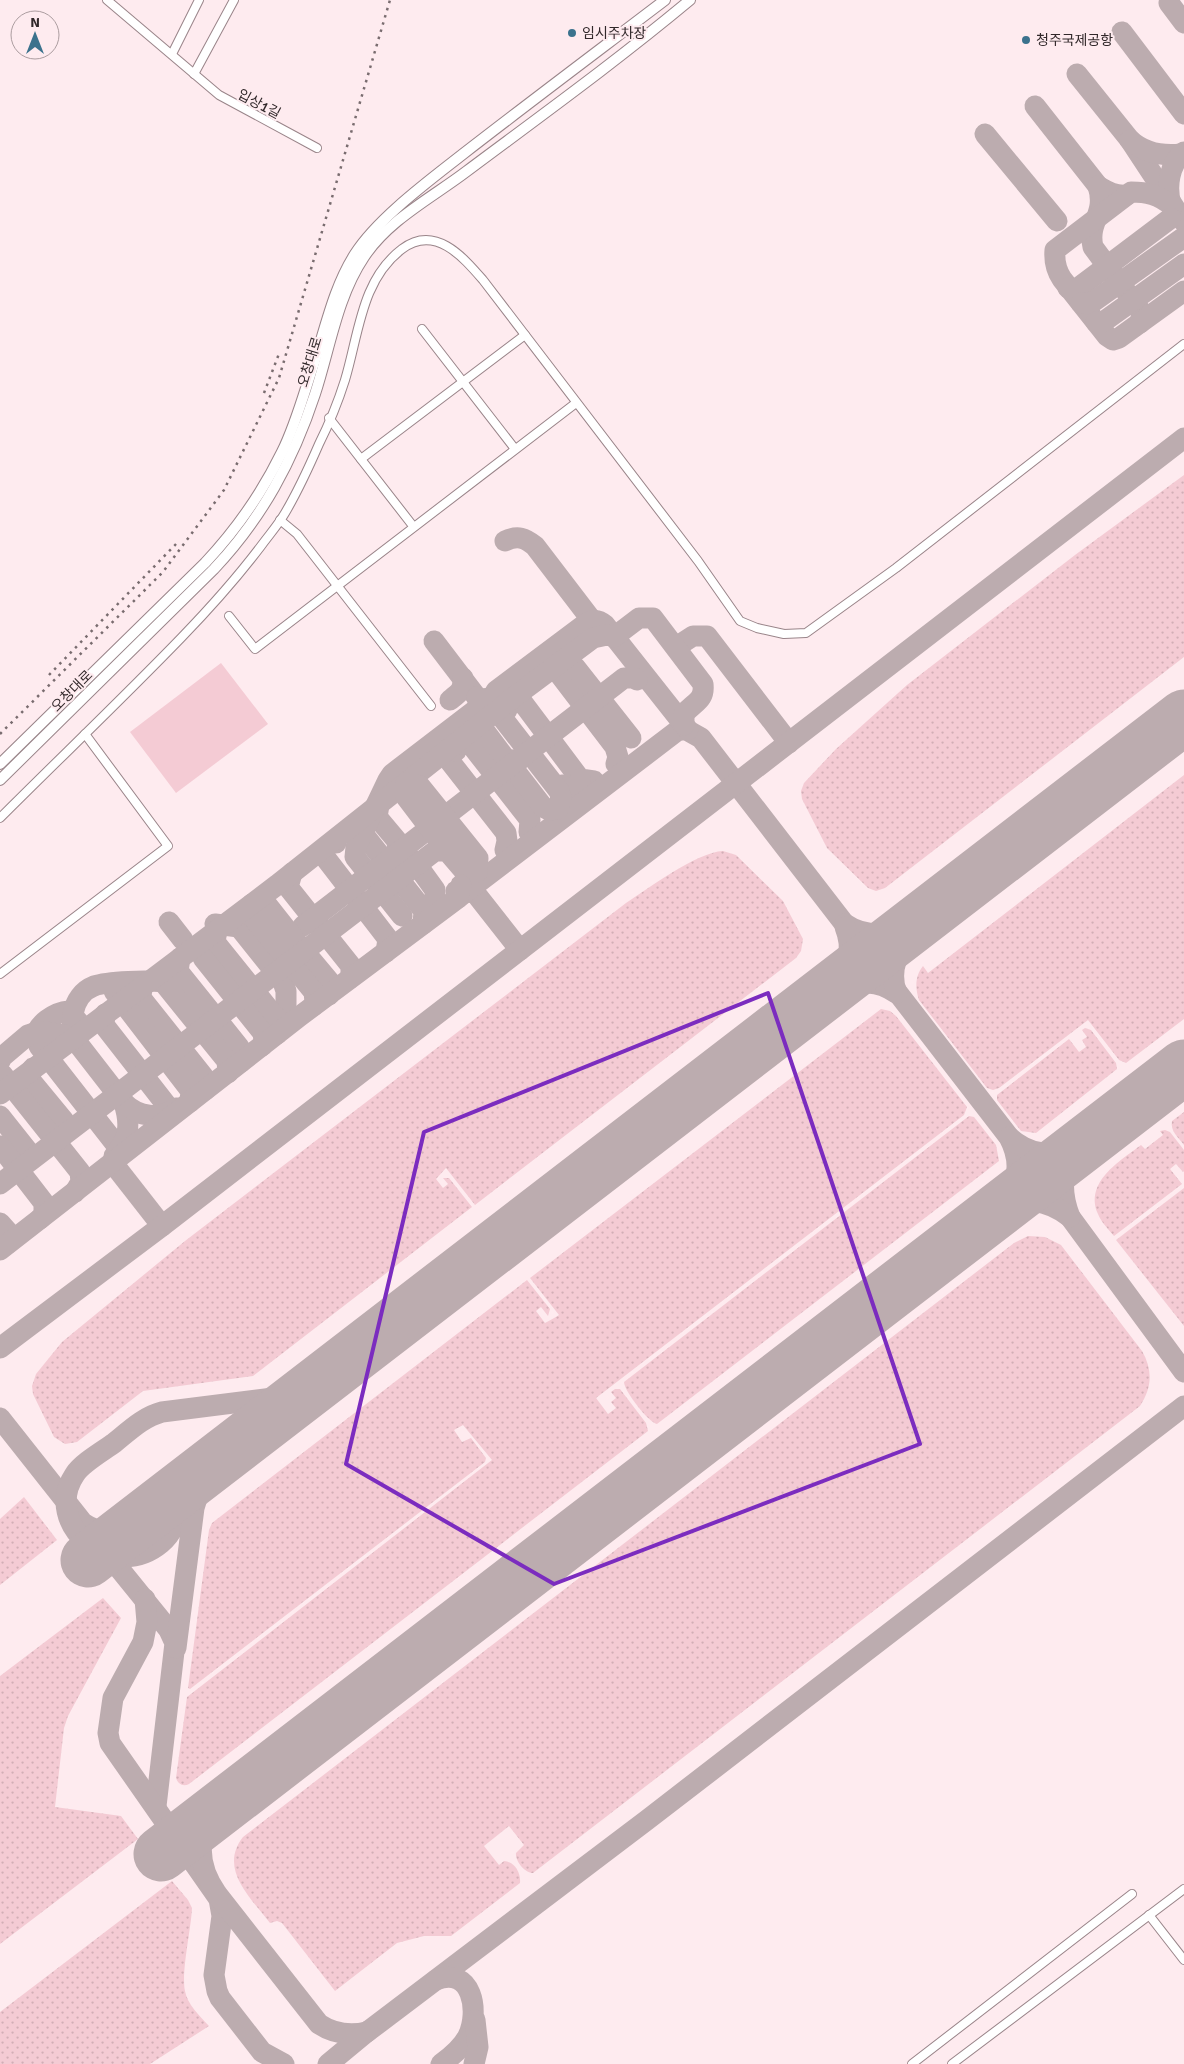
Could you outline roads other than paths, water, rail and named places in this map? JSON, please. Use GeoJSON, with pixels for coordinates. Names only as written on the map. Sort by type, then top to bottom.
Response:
{"type":"FeatureCollection","features":[{"type":"Feature","properties":{"kind":"main road","name":"오창대로"},"geometry":{"type":"LineString","coordinates":[[0,764],[205,563],[228,539],[246,514],[283,452],[333,302],[343,277],[364,243],[378,227],[434,177],[665,0]]}},
{"type":"Feature","properties":{"kind":"main road","name":"오창대로"},"geometry":{"type":"LineString","coordinates":[[0,780],[214,569],[236,546],[255,519],[292,455],[315,395],[351,278],[375,242],[398,221],[517,134],[690,0]]}},
{"type":"Feature","properties":{"kind":"street"},"geometry":{"type":"LineString","coordinates":[[172,54],[199,0]]}},
{"type":"Feature","properties":{"kind":"street"},"geometry":{"type":"LineString","coordinates":[[194,74],[234,0]]}},
{"type":"Feature","properties":{"kind":"street","name":"입상1길"},"geometry":{"type":"LineString","coordinates":[[112,2],[227,101],[317,148]]}},
{"type":"Feature","properties":{"kind":"street"},"geometry":{"type":"LineString","coordinates":[[0,818],[148,673],[231,586],[280,520],[320,444],[344,380],[358,327],[372,285],[387,263],[404,248],[425,240],[447,245],[460,254],[483,280],[698,561],[740,621],[757,628],[784,634],[806,633],[896,568],[1184,344]]}},
{"type":"Feature","properties":{"kind":"street"},"geometry":{"type":"LineString","coordinates":[[422,329],[515,449]]}},
{"type":"Feature","properties":{"kind":"street"},"geometry":{"type":"LineString","coordinates":[[361,459],[525,335]]}},
{"type":"Feature","properties":{"kind":"street"},"geometry":{"type":"LineString","coordinates":[[229,616],[255,648],[576,403]]}},
{"type":"Feature","properties":{"kind":"street"},"geometry":{"type":"LineString","coordinates":[[329,418],[413,526]]}},
{"type":"Feature","properties":{"kind":"street"},"geometry":{"type":"LineString","coordinates":[[280,520],[297,534],[431,706]]}},
{"type":"Feature","properties":{"kind":"street"},"geometry":{"type":"LineString","coordinates":[[0,974],[168,846],[85,734]]}},
{"type":"Feature","properties":{"kind":"street"},"geometry":{"type":"LineString","coordinates":[[952,2064],[1184,1889]]}},
{"type":"Feature","properties":{"kind":"street"},"geometry":{"type":"LineString","coordinates":[[912,2064],[1132,1894]]}},
{"type":"Feature","properties":{"kind":"street"},"geometry":{"type":"LineString","coordinates":[[1149,1914],[1184,1960]]}},
{"type":"Feature","properties":{"kind":"railway"},"geometry":{"type":"LineString","coordinates":[[0,734],[163,572],[224,490],[279,378],[390,0]]}},
{"type":"Feature","properties":{"kind":"railway"},"geometry":{"type":"LineString","coordinates":[[264,393],[280,351]]}},
{"type":"Feature","properties":{"kind":"railway"},"geometry":{"type":"LineString","coordinates":[[49,675],[176,544]]}},
{"type":"Feature","properties":{"kind":"place","name":"임시주차장"},"geometry":{"type":"Point","coordinates":[572,33]}},
{"type":"Feature","properties":{"kind":"place","name":"청주국제공항"},"geometry":{"type":"Point","coordinates":[1026,40]}}]}
